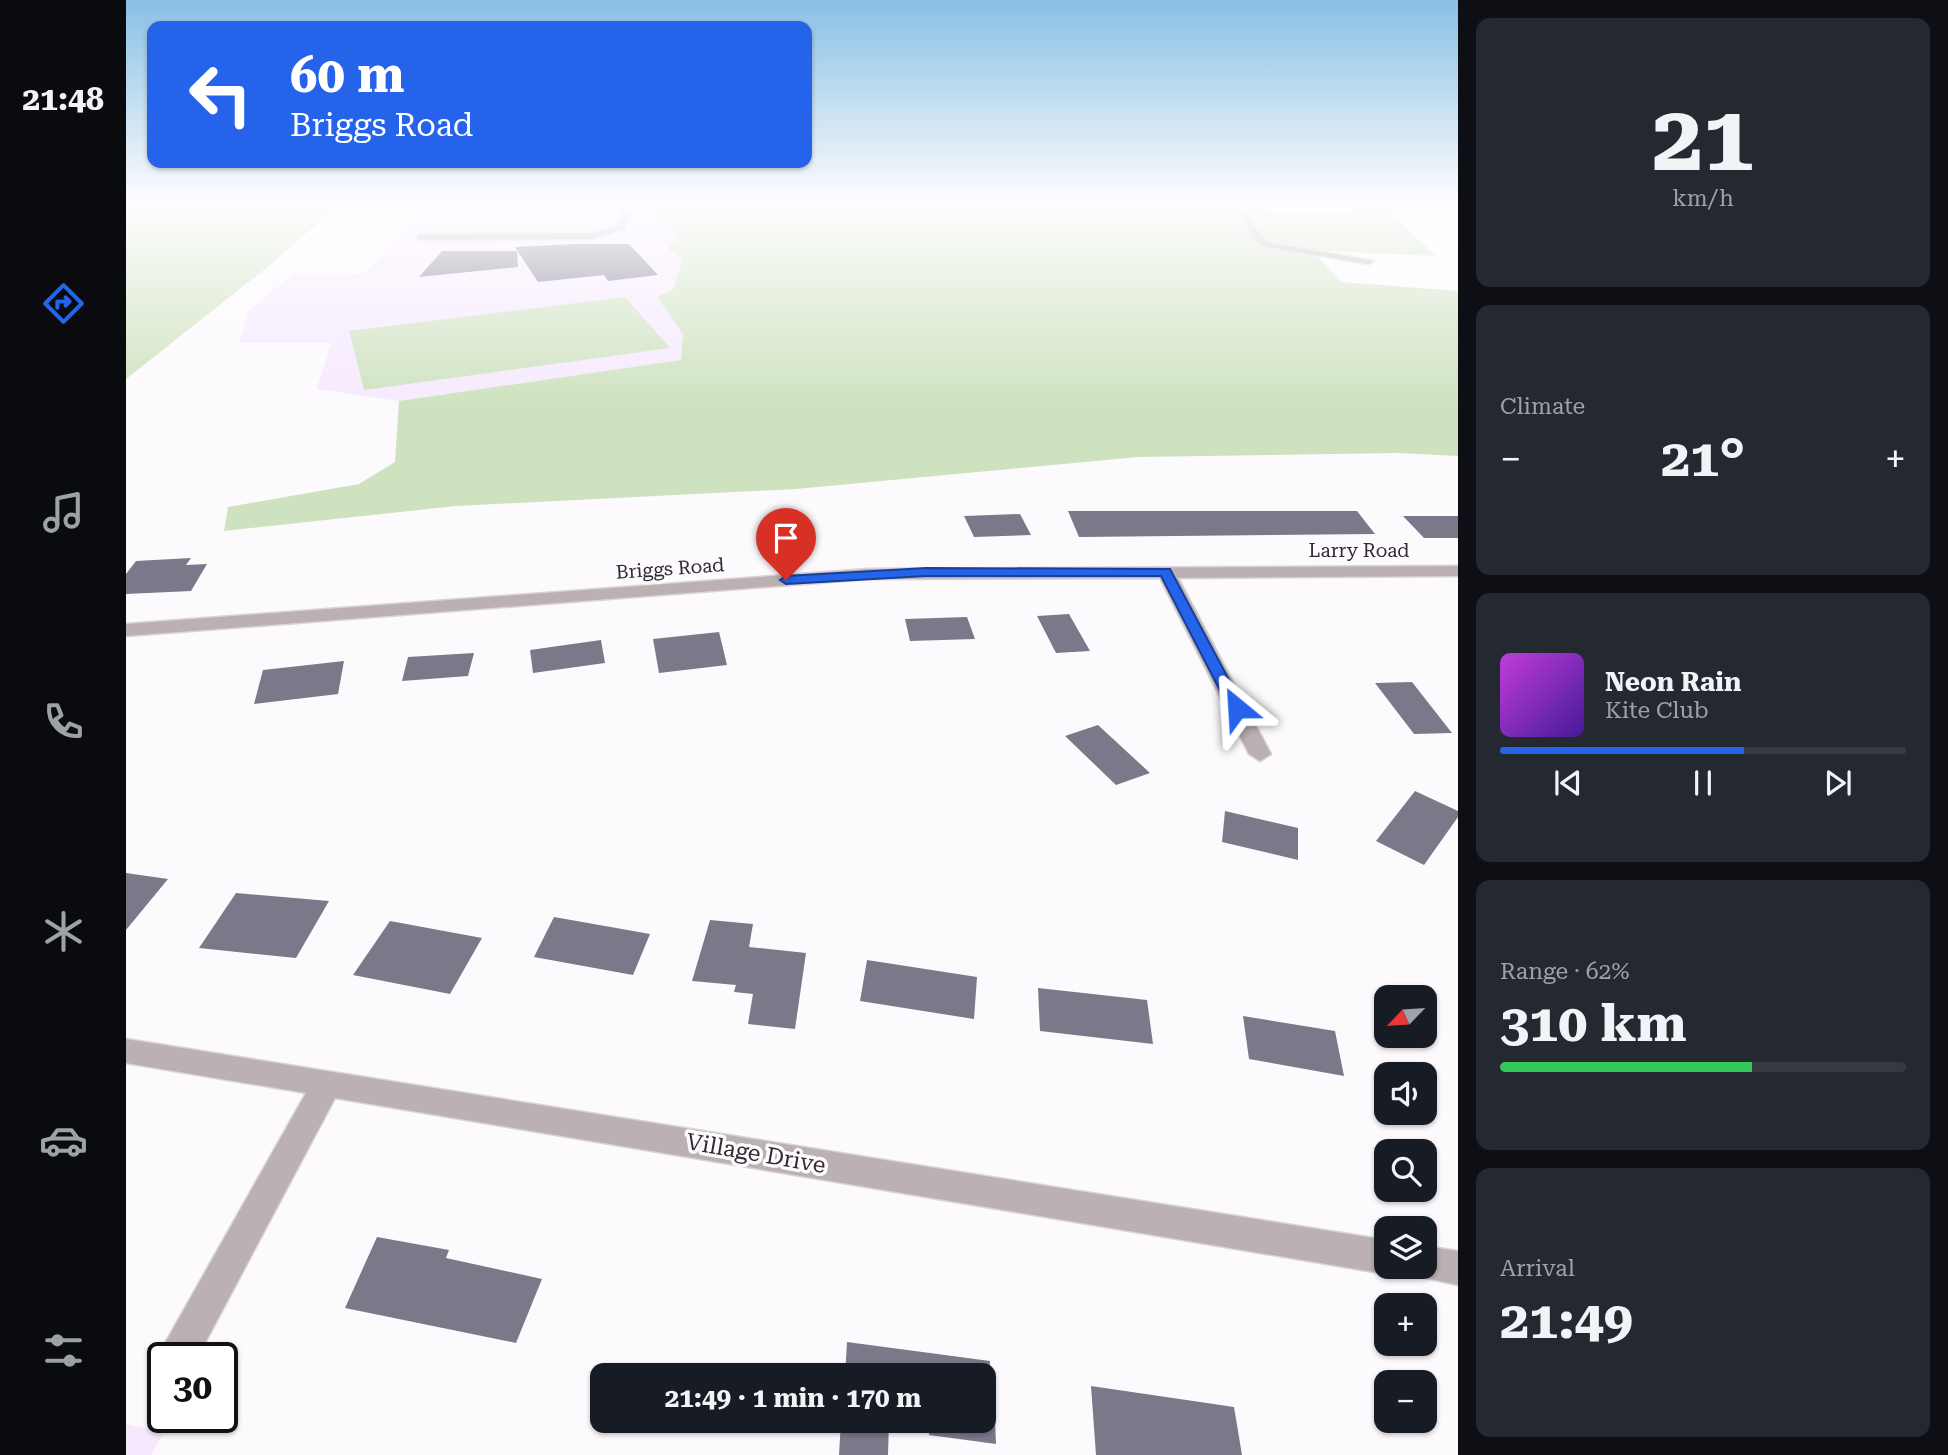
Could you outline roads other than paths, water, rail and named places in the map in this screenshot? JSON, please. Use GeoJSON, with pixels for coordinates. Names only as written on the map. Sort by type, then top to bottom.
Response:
{"type":"FeatureCollection","features":[{"type":"Feature","properties":{"kind":"street","name":"Larry Road"},"geometry":{"type":"LineString","coordinates":[[1259,571],[1458,571]]}},
{"type":"Feature","properties":{"kind":"street","name":"Briggs Road"},"geometry":{"type":"LineString","coordinates":[[126,630],[868,574],[1259,571]]}},
{"type":"Feature","properties":{"kind":"street"},"geometry":{"type":"LineString","coordinates":[[1166,572],[1260,754]]}},
{"type":"Feature","properties":{"kind":"street","name":"Village Drive"},"geometry":{"type":"LineString","coordinates":[[126,1051],[1374,1255]]}},
{"type":"Feature","properties":{"kind":"street"},"geometry":{"type":"LineString","coordinates":[[186,1342],[328,1083]]}},
{"type":"Feature","properties":{"kind":"street"},"geometry":{"type":"LineString","coordinates":[[1437,1265],[1458,1268]]}}]}
